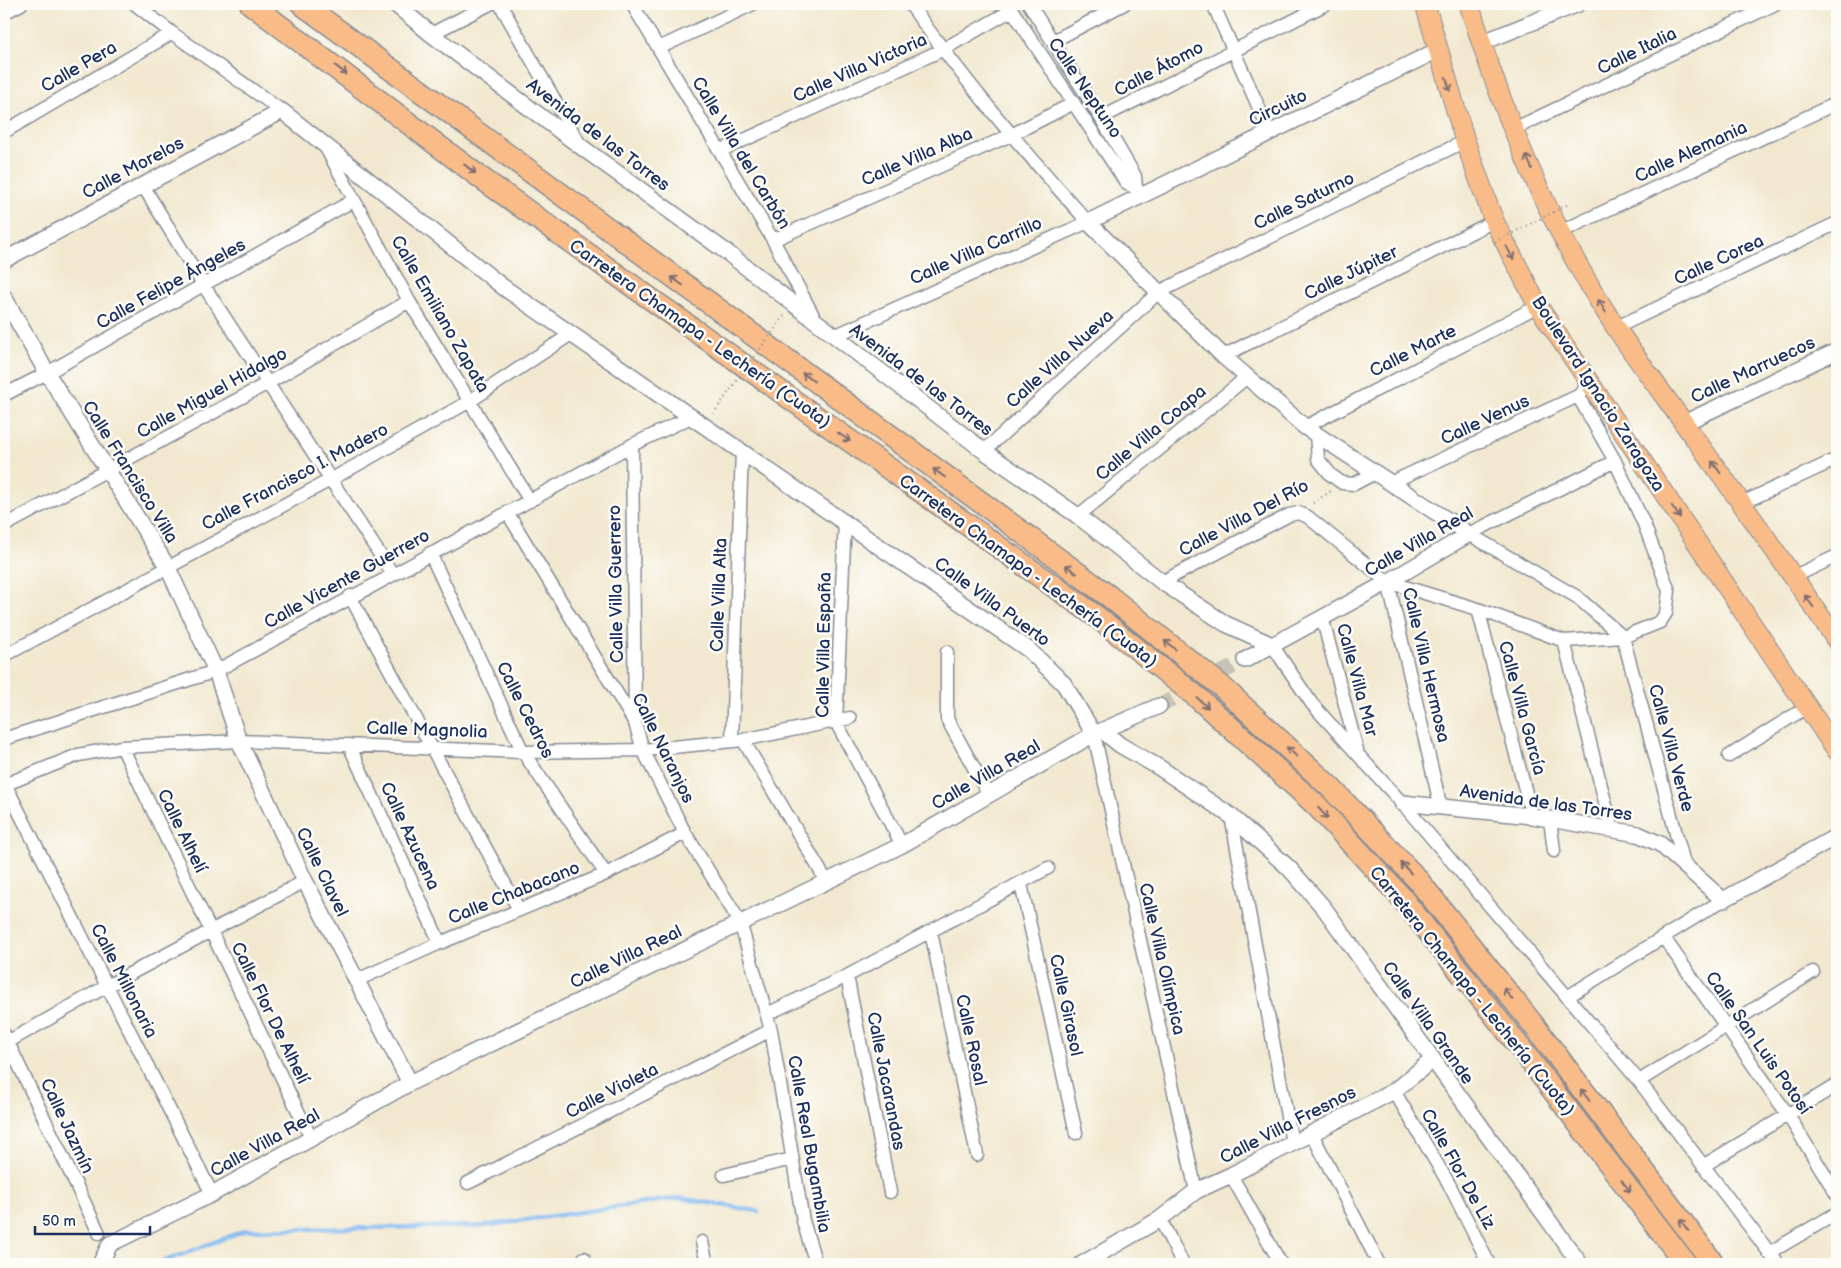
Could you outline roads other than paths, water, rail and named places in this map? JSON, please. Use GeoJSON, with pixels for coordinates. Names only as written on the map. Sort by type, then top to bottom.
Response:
{"type":"FeatureCollection","features":[{"type":"Feature","properties":{"kind":"highway","name":"Carretera Chamapa - Lechería (Cuota)"},"geometry":{"type":"LineString","coordinates":[[251,4],[481,178],[1097,617],[1198,698],[1316,805],[1401,897],[1522,1050],[1686,1264]]}},
{"type":"Feature","properties":{"kind":"highway","name":"Carretera Chamapa - Lechería (Cuota)"},"geometry":{"type":"LineString","coordinates":[[302,4],[1110,597],[1220,685],[1330,787],[1417,879],[1539,1032],[1714,1264]]}},
{"type":"Feature","properties":{"kind":"main road","name":"Boulevard Ignacio Zaragoza"},"geometry":{"type":"LineString","coordinates":[[1424,4],[1465,141],[1494,222],[1584,390],[1837,751]]}},
{"type":"Feature","properties":{"kind":"main road"},"geometry":{"type":"LineString","coordinates":[[1469,4],[1481,43],[1514,129],[1560,232],[1615,328],[1742,503],[1837,640]]}},
{"type":"Feature","properties":{"kind":"street"},"geometry":{"type":"LineString","coordinates":[[4,13],[21,4]]}},
{"type":"Feature","properties":{"kind":"street"},"geometry":{"type":"LineString","coordinates":[[135,4],[172,34],[282,111],[324,143],[503,287],[572,334]]}},
{"type":"Feature","properties":{"kind":"street","name":"Avenida de las Torres"},"geometry":{"type":"LineString","coordinates":[[395,4],[580,146],[725,252],[984,451],[1078,516],[1162,582],[1226,624],[1272,645]]}},
{"type":"Feature","properties":{"kind":"street"},"geometry":{"type":"LineString","coordinates":[[432,34],[490,4]]}},
{"type":"Feature","properties":{"kind":"street"},"geometry":{"type":"LineString","coordinates":[[500,4],[580,146]]}},
{"type":"Feature","properties":{"kind":"street","name":"Calle Villa del Carbón"},"geometry":{"type":"LineString","coordinates":[[632,4],[773,240],[817,322]]}},
{"type":"Feature","properties":{"kind":"street"},"geometry":{"type":"LineString","coordinates":[[659,48],[753,4]]}},
{"type":"Feature","properties":{"kind":"street"},"geometry":{"type":"LineString","coordinates":[[910,4],[942,50],[1011,135],[1088,222],[1223,356],[1310,431],[1469,534],[1577,597],[1622,637]]}},
{"type":"Feature","properties":{"kind":"street","name":"Calle Neptuno"},"geometry":{"type":"LineString","coordinates":[[1029,4],[1135,176],[1138,194]]}},
{"type":"Feature","properties":{"kind":"street"},"geometry":{"type":"LineString","coordinates":[[1053,41],[1124,4]]}},
{"type":"Feature","properties":{"kind":"street"},"geometry":{"type":"LineString","coordinates":[[1213,4],[1270,133]]}},
{"type":"Feature","properties":{"kind":"street"},"geometry":{"type":"LineString","coordinates":[[1232,50],[1326,4]]}},
{"type":"Feature","properties":{"kind":"street"},"geometry":{"type":"LineString","coordinates":[[1481,43],[1578,4]]}},
{"type":"Feature","properties":{"kind":"street","name":"Calle Italia"},"geometry":{"type":"LineString","coordinates":[[1514,129],[1776,4]]}},
{"type":"Feature","properties":{"kind":"street","name":"Calle Villa Victoria"},"geometry":{"type":"LineString","coordinates":[[720,151],[942,50],[1010,7]]}},
{"type":"Feature","properties":{"kind":"street","name":"Calle Neptuno"},"geometry":{"type":"LineString","coordinates":[[1010,7],[1127,184],[1138,194]]}},
{"type":"Feature","properties":{"kind":"street","name":"Calle Pera"},"geometry":{"type":"LineString","coordinates":[[4,132],[172,34]]}},
{"type":"Feature","properties":{"kind":"street","name":"Calle Átomo"},"geometry":{"type":"LineString","coordinates":[[1101,118],[1232,50]]}},
{"type":"Feature","properties":{"kind":"street","name":"Circuito"},"geometry":{"type":"LineString","coordinates":[[1138,194],[1270,133],[1438,50]]}},
{"type":"Feature","properties":{"kind":"street","name":"Calle Villa Alba"},"geometry":{"type":"LineString","coordinates":[[773,240],[1011,135],[1074,103]]}},
{"type":"Feature","properties":{"kind":"street","name":"Calle Alemania"},"geometry":{"type":"LineString","coordinates":[[1560,232],[1837,103]]}},
{"type":"Feature","properties":{"kind":"street","name":"Calle Morelos"},"geometry":{"type":"LineString","coordinates":[[4,260],[142,184],[282,111]]}},
{"type":"Feature","properties":{"kind":"street","name":"Calle Saturno"},"geometry":{"type":"LineString","coordinates":[[1159,292],[1465,141]]}},
{"type":"Feature","properties":{"kind":"street","name":"Calle Emiliano Zapata"},"geometry":{"type":"LineString","coordinates":[[324,143],[409,301],[530,500]]}},
{"type":"Feature","properties":{"kind":"street"},"geometry":{"type":"LineString","coordinates":[[142,184],[204,286],[392,573]]}},
{"type":"Feature","properties":{"kind":"street","name":"Calle Villa Carrillo"},"geometry":{"type":"LineString","coordinates":[[834,336],[1088,222],[1138,194]]}},
{"type":"Feature","properties":{"kind":"street","name":"Calle Felipe Ángeles"},"geometry":{"type":"LineString","coordinates":[[4,395],[47,374],[354,200]]}},
{"type":"Feature","properties":{"kind":"street","name":"Calle Júpiter"},"geometry":{"type":"LineString","coordinates":[[1223,356],[1494,222]]}},
{"type":"Feature","properties":{"kind":"street","name":"Calle Corea"},"geometry":{"type":"LineString","coordinates":[[1615,328],[1837,223]]}},
{"type":"Feature","properties":{"kind":"street","name":"Calle Villa Nueva"},"geometry":{"type":"LineString","coordinates":[[984,451],[1159,292]]}},
{"type":"Feature","properties":{"kind":"street","name":"Calle Francisco Villa"},"geometry":{"type":"LineString","coordinates":[[4,297],[47,374],[167,566],[216,671]]}},
{"type":"Feature","properties":{"kind":"street","name":"Calle Miguel Hidalgo"},"geometry":{"type":"LineString","coordinates":[[5,523],[107,471],[268,383],[409,301]]}},
{"type":"Feature","properties":{"kind":"street","name":"Calle Marte"},"geometry":{"type":"LineString","coordinates":[[1310,431],[1538,306]]}},
{"type":"Feature","properties":{"kind":"street","name":"Calle Francisco I. Madero"},"geometry":{"type":"LineString","coordinates":[[4,656],[167,566],[332,479],[470,401],[572,334]]}},
{"type":"Feature","properties":{"kind":"street","name":"Calle Villa Puerto"},"geometry":{"type":"LineString","coordinates":[[572,334],[1029,650],[1064,684],[1098,733]]}},
{"type":"Feature","properties":{"kind":"street","name":"Calle Marruecos"},"geometry":{"type":"LineString","coordinates":[[1684,422],[1837,351]]}},
{"type":"Feature","properties":{"kind":"street","name":"Calle Villa Coapa"},"geometry":{"type":"LineString","coordinates":[[1078,516],[1247,377]]}},
{"type":"Feature","properties":{"kind":"street"},"geometry":{"type":"LineString","coordinates":[[1388,582],[1478,609],[1564,641],[1622,637],[1660,622],[1666,613],[1669,591],[1644,524],[1584,390]]}},
{"type":"Feature","properties":{"kind":"street","name":"Calle Venus"},"geometry":{"type":"LineString","coordinates":[[1390,483],[1584,390]]}},
{"type":"Feature","properties":{"kind":"street","name":"Calle Vicente Guerrero"},"geometry":{"type":"LineString","coordinates":[[4,739],[216,671],[392,573],[632,445],[693,416]]}},
{"type":"Feature","properties":{"kind":"street"},"geometry":{"type":"LineString","coordinates":[[1310,431],[1318,459],[1331,475],[1342,483],[1354,484],[1375,473]]}},
{"type":"Feature","properties":{"kind":"street","name":"Calle Villa Guerrero"},"geometry":{"type":"LineString","coordinates":[[632,445],[635,723]]}},
{"type":"Feature","properties":{"kind":"street","name":"Calle Villa Alta"},"geometry":{"type":"LineString","coordinates":[[737,741],[742,450]]}},
{"type":"Feature","properties":{"kind":"street"},"geometry":{"type":"LineString","coordinates":[[1742,503],[1837,459]]}},
{"type":"Feature","properties":{"kind":"street","name":"Calle Villa Real"},"geometry":{"type":"LineString","coordinates":[[1245,660],[1388,582],[1469,534],[1615,461]]}},
{"type":"Feature","properties":{"kind":"street","name":"Calle Naranjos"},"geometry":{"type":"LineString","coordinates":[[508,512],[635,723],[643,750],[685,834],[740,922],[767,1014]]}},
{"type":"Feature","properties":{"kind":"street","name":"Calle Villa Del Río"},"geometry":{"type":"LineString","coordinates":[[1162,582],[1289,515],[1299,513]]}},
{"type":"Feature","properties":{"kind":"street","name":"Calle Villa Hermosa"},"geometry":{"type":"LineString","coordinates":[[1299,513],[1308,517],[1388,582],[1441,808]]}},
{"type":"Feature","properties":{"kind":"street","name":"Calle Villa España"},"geometry":{"type":"LineString","coordinates":[[845,521],[836,722],[902,845]]}},
{"type":"Feature","properties":{"kind":"street","name":"Calle Cedros"},"geometry":{"type":"LineString","coordinates":[[430,553],[523,752],[606,874]]}},
{"type":"Feature","properties":{"kind":"street"},"geometry":{"type":"LineString","coordinates":[[1793,578],[1837,556]]}},
{"type":"Feature","properties":{"kind":"street"},"geometry":{"type":"LineString","coordinates":[[350,596],[519,910]]}},
{"type":"Feature","properties":{"kind":"street","name":"Calle Villa García"},"geometry":{"type":"LineString","coordinates":[[1478,609],[1532,816]]}},
{"type":"Feature","properties":{"kind":"street","name":"Calle Villa Mar"},"geometry":{"type":"LineString","coordinates":[[1322,617],[1357,751]]}},
{"type":"Feature","properties":{"kind":"street","name":"Calle Villa Verde"},"geometry":{"type":"LineString","coordinates":[[1622,637],[1685,867]]}},
{"type":"Feature","properties":{"kind":"street"},"geometry":{"type":"LineString","coordinates":[[1564,641],[1612,828]]}},
{"type":"Feature","properties":{"kind":"street"},"geometry":{"type":"LineString","coordinates":[[1272,645],[1312,704],[1357,751],[1402,803],[1638,1082],[1778,1264]]}},
{"type":"Feature","properties":{"kind":"street"},"geometry":{"type":"LineString","coordinates":[[947,652],[947,719],[989,795]]}},
{"type":"Feature","properties":{"kind":"street","name":"Calle Clavel"},"geometry":{"type":"LineString","coordinates":[[216,671],[239,741],[305,881],[355,981],[410,1083]]}},
{"type":"Feature","properties":{"kind":"street","name":"Calle Villa Real"},"geometry":{"type":"LineString","coordinates":[[100,1264],[110,1244],[212,1194],[410,1083],[902,845],[1098,733],[1159,706]]}},
{"type":"Feature","properties":{"kind":"street"},"geometry":{"type":"LineString","coordinates":[[1729,756],[1807,707]]}},
{"type":"Feature","properties":{"kind":"street","name":"Calle Magnolia"},"geometry":{"type":"LineString","coordinates":[[5,784],[78,755],[122,747],[239,741],[523,752],[643,750],[737,741],[850,718]]}},
{"type":"Feature","properties":{"kind":"street","name":"Calle Villa Grande"},"geometry":{"type":"LineString","coordinates":[[1098,733],[1160,768],[1231,816],[1289,868],[1324,908],[1431,1061],[1580,1264]]}},
{"type":"Feature","properties":{"kind":"street","name":"Calle Villa Olímpica"},"geometry":{"type":"LineString","coordinates":[[1098,733],[1196,1191]]}},
{"type":"Feature","properties":{"kind":"street"},"geometry":{"type":"LineString","coordinates":[[737,741],[827,882]]}},
{"type":"Feature","properties":{"kind":"street","name":"Calle Azucena"},"geometry":{"type":"LineString","coordinates":[[349,745],[440,943]]}},
{"type":"Feature","properties":{"kind":"street","name":"Calle Alhelí"},"geometry":{"type":"LineString","coordinates":[[122,747],[211,930]]}},
{"type":"Feature","properties":{"kind":"street","name":"Calle Millonaria"},"geometry":{"type":"LineString","coordinates":[[5,784],[212,1194]]}},
{"type":"Feature","properties":{"kind":"street","name":"Avenida de las Torres"},"geometry":{"type":"LineString","coordinates":[[1402,803],[1532,816],[1612,828],[1638,834],[1660,844],[1723,900]]}},
{"type":"Feature","properties":{"kind":"street"},"geometry":{"type":"LineString","coordinates":[[1231,816],[1292,1142]]}},
{"type":"Feature","properties":{"kind":"street"},"geometry":{"type":"LineString","coordinates":[[1550,819],[1554,851]]}},
{"type":"Feature","properties":{"kind":"street","name":"Calle Chabacano"},"geometry":{"type":"LineString","coordinates":[[355,981],[440,943],[606,874],[685,834]]}},
{"type":"Feature","properties":{"kind":"street"},"geometry":{"type":"LineString","coordinates":[[1567,997],[1723,900],[1837,836]]}},
{"type":"Feature","properties":{"kind":"street"},"geometry":{"type":"LineString","coordinates":[[767,1014],[847,976],[1048,868]]}},
{"type":"Feature","properties":{"kind":"street"},"geometry":{"type":"LineString","coordinates":[[5,1040],[305,881]]}},
{"type":"Feature","properties":{"kind":"street","name":"Calle Girasol"},"geometry":{"type":"LineString","coordinates":[[1021,884],[1076,1133]]}},
{"type":"Feature","properties":{"kind":"street","name":"Calle Flor De Alhelí"},"geometry":{"type":"LineString","coordinates":[[211,930],[312,1138]]}},
{"type":"Feature","properties":{"kind":"street","name":"Calle Rosal"},"geometry":{"type":"LineString","coordinates":[[931,932],[977,1155]]}},
{"type":"Feature","properties":{"kind":"street","name":"Calle San Luis Potosí"},"geometry":{"type":"LineString","coordinates":[[1664,938],[1788,1115],[1837,1195]]}},
{"type":"Feature","properties":{"kind":"street"},"geometry":{"type":"LineString","coordinates":[[1638,1082],[1813,972]]}},
{"type":"Feature","properties":{"kind":"street","name":"Calle Jacarandas"},"geometry":{"type":"LineString","coordinates":[[847,976],[890,1192]]}},
{"type":"Feature","properties":{"kind":"street","name":"Calle Real Bugambilia"},"geometry":{"type":"LineString","coordinates":[[767,1014],[803,1221],[816,1264]]}},
{"type":"Feature","properties":{"kind":"street","name":"Calle Violeta"},"geometry":{"type":"LineString","coordinates":[[468,1183],[771,1030]]}},
{"type":"Feature","properties":{"kind":"street","name":"Calle Jazmín"},"geometry":{"type":"LineString","coordinates":[[5,1040],[99,1233]]}},
{"type":"Feature","properties":{"kind":"street","name":"Calle Villa Fresnos"},"geometry":{"type":"LineString","coordinates":[[1082,1264],[1160,1219],[1196,1191],[1231,1176],[1292,1142],[1312,1134],[1394,1092],[1431,1061]]}},
{"type":"Feature","properties":{"kind":"street"},"geometry":{"type":"LineString","coordinates":[[1703,1166],[1837,1085]]}},
{"type":"Feature","properties":{"kind":"street","name":"Calle Flor De Liz"},"geometry":{"type":"LineString","coordinates":[[1394,1092],[1449,1184],[1489,1264]]}},
{"type":"Feature","properties":{"kind":"street"},"geometry":{"type":"LineString","coordinates":[[1312,1134],[1379,1264]]}},
{"type":"Feature","properties":{"kind":"street"},"geometry":{"type":"LineString","coordinates":[[724,1175],[792,1160]]}},
{"type":"Feature","properties":{"kind":"street"},"geometry":{"type":"LineString","coordinates":[[1231,1176],[1281,1264]]}},
{"type":"Feature","properties":{"kind":"street"},"geometry":{"type":"LineString","coordinates":[[1769,1253],[1837,1213]]}},
{"type":"Feature","properties":{"kind":"street"},"geometry":{"type":"LineString","coordinates":[[1160,1219],[1183,1264]]}},
{"type":"Feature","properties":{"kind":"street"},"geometry":{"type":"LineString","coordinates":[[702,1242],[707,1264]]}},
{"type":"Feature","properties":{"kind":"waterway"},"geometry":{"type":"LineString","coordinates":[[157,1264],[246,1230],[484,1226],[679,1198],[758,1211]]}},
{"type":"Feature","properties":{"kind":"tunnel"},"geometry":{"type":"LineString","coordinates":[[1159,706],[1245,660]]}}]}
